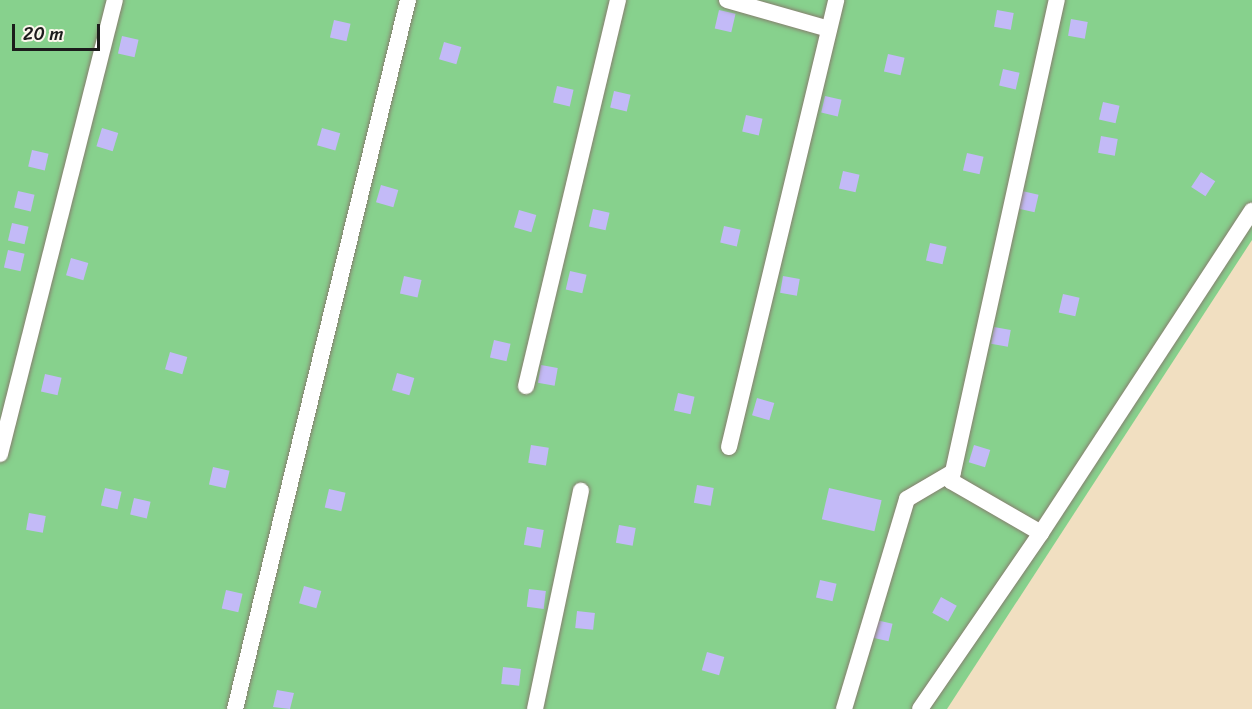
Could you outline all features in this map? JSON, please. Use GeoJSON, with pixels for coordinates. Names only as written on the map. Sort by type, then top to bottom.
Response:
{"type":"FeatureCollection","features":[{"type":"Feature","properties":{"kind":"lane"},"geometry":{"type":"LineString","coordinates":[[0,454],[115,0]]}},
{"type":"Feature","properties":{"kind":"lane"},"geometry":{"type":"LineString","coordinates":[[235,709],[408,0]]}},
{"type":"Feature","properties":{"kind":"lane"},"geometry":{"type":"LineString","coordinates":[[526,386],[618,0]]}},
{"type":"Feature","properties":{"kind":"lane"},"geometry":{"type":"LineString","coordinates":[[727,0],[829,29]]}},
{"type":"Feature","properties":{"kind":"lane"},"geometry":{"type":"LineString","coordinates":[[729,447],[836,0]]}},
{"type":"Feature","properties":{"kind":"lane"},"geometry":{"type":"LineString","coordinates":[[1041,533],[951,481],[1056,0]]}},
{"type":"Feature","properties":{"kind":"lane"},"geometry":{"type":"LineString","coordinates":[[920,709],[1041,533],[1252,211]]}},
{"type":"Feature","properties":{"kind":"lane"},"geometry":{"type":"LineString","coordinates":[[844,709],[907,499],[953,472]]}},
{"type":"Feature","properties":{"kind":"lane"},"geometry":{"type":"LineString","coordinates":[[535,709],[581,491]]}},
{"type":"Feature","properties":{"kind":"green space"},"geometry":{"type":"Polygon","coordinates":[[[0,0],[1252,0],[1252,240],[947,709],[0,709],[0,0]]]}},
{"type":"Feature","properties":{"kind":"building"},"geometry":{"type":"Polygon","coordinates":[[[719,10],[736,14],[731,32],[715,29],[719,10]]]}},
{"type":"Feature","properties":{"kind":"building"},"geometry":{"type":"Polygon","coordinates":[[[997,10],[1014,13],[1011,30],[994,27],[997,10]]]}},
{"type":"Feature","properties":{"kind":"building"},"geometry":{"type":"Polygon","coordinates":[[[1071,19],[1088,22],[1085,39],[1068,36],[1071,19]]]}},
{"type":"Feature","properties":{"kind":"building"},"geometry":{"type":"Polygon","coordinates":[[[334,20],[351,24],[347,41],[330,38],[334,20]]]}},
{"type":"Feature","properties":{"kind":"building"},"geometry":{"type":"Polygon","coordinates":[[[122,36],[139,40],[135,57],[118,54],[122,36]]]}},
{"type":"Feature","properties":{"kind":"building"},"geometry":{"type":"Polygon","coordinates":[[[444,42],[461,47],[456,64],[439,59],[444,42]]]}},
{"type":"Feature","properties":{"kind":"building"},"geometry":{"type":"Polygon","coordinates":[[[888,54],[905,58],[901,75],[884,72],[888,54]]]}},
{"type":"Feature","properties":{"kind":"building"},"geometry":{"type":"Polygon","coordinates":[[[1003,69],[1020,73],[1016,89],[999,86],[1003,69]]]}},
{"type":"Feature","properties":{"kind":"building"},"geometry":{"type":"Polygon","coordinates":[[[557,86],[574,90],[570,106],[553,103],[557,86]]]}},
{"type":"Feature","properties":{"kind":"building"},"geometry":{"type":"Polygon","coordinates":[[[614,91],[631,95],[627,111],[610,108],[614,91]]]}},
{"type":"Feature","properties":{"kind":"building"},"geometry":{"type":"Polygon","coordinates":[[[825,96],[842,100],[838,116],[821,113],[825,96]]]}},
{"type":"Feature","properties":{"kind":"building"},"geometry":{"type":"Polygon","coordinates":[[[1103,102],[1120,106],[1116,123],[1099,120],[1103,102]]]}},
{"type":"Feature","properties":{"kind":"building"},"geometry":{"type":"Polygon","coordinates":[[[746,115],[763,119],[759,135],[742,132],[746,115]]]}},
{"type":"Feature","properties":{"kind":"building"},"geometry":{"type":"Polygon","coordinates":[[[102,128],[118,133],[113,151],[96,146],[102,128]]]}},
{"type":"Feature","properties":{"kind":"building"},"geometry":{"type":"Polygon","coordinates":[[[322,128],[340,133],[335,151],[317,145],[322,128]]]}},
{"type":"Feature","properties":{"kind":"building"},"geometry":{"type":"Polygon","coordinates":[[[1101,136],[1118,139],[1115,156],[1098,153],[1101,136]]]}},
{"type":"Feature","properties":{"kind":"building"},"geometry":{"type":"Polygon","coordinates":[[[32,150],[49,154],[45,170],[28,167],[32,150]]]}},
{"type":"Feature","properties":{"kind":"building"},"geometry":{"type":"Polygon","coordinates":[[[967,153],[984,157],[980,174],[963,171],[967,153]]]}},
{"type":"Feature","properties":{"kind":"building"},"geometry":{"type":"Polygon","coordinates":[[[843,171],[860,175],[856,192],[839,189],[843,171]]]}},
{"type":"Feature","properties":{"kind":"building"},"geometry":{"type":"Polygon","coordinates":[[[1201,172],[1215,181],[1205,196],[1191,187],[1201,172]]]}},
{"type":"Feature","properties":{"kind":"building"},"geometry":{"type":"Polygon","coordinates":[[[381,185],[398,190],[393,207],[376,202],[381,185]]]}},
{"type":"Feature","properties":{"kind":"building"},"geometry":{"type":"Polygon","coordinates":[[[18,191],[35,195],[31,211],[14,208],[18,191]]]}},
{"type":"Feature","properties":{"kind":"building"},"geometry":{"type":"Polygon","coordinates":[[[1022,191],[1039,195],[1035,212],[1018,209],[1022,191]]]}},
{"type":"Feature","properties":{"kind":"building"},"geometry":{"type":"Polygon","coordinates":[[[593,209],[610,213],[606,230],[589,227],[593,209]]]}},
{"type":"Feature","properties":{"kind":"building"},"geometry":{"type":"Polygon","coordinates":[[[519,210],[536,215],[531,232],[514,227],[519,210]]]}},
{"type":"Feature","properties":{"kind":"building"},"geometry":{"type":"Polygon","coordinates":[[[12,223],[29,227],[25,244],[8,241],[12,223]]]}},
{"type":"Feature","properties":{"kind":"building"},"geometry":{"type":"Polygon","coordinates":[[[724,226],[741,230],[737,246],[720,243],[724,226]]]}},
{"type":"Feature","properties":{"kind":"building"},"geometry":{"type":"Polygon","coordinates":[[[930,243],[947,247],[943,264],[926,261],[930,243]]]}},
{"type":"Feature","properties":{"kind":"building"},"geometry":{"type":"Polygon","coordinates":[[[8,250],[25,254],[21,271],[4,268],[8,250]]]}},
{"type":"Feature","properties":{"kind":"building"},"geometry":{"type":"Polygon","coordinates":[[[71,258],[88,263],[83,280],[66,275],[71,258]]]}},
{"type":"Feature","properties":{"kind":"building"},"geometry":{"type":"Polygon","coordinates":[[[570,271],[587,275],[582,293],[566,290],[570,271]]]}},
{"type":"Feature","properties":{"kind":"building"},"geometry":{"type":"Polygon","coordinates":[[[404,276],[422,280],[417,298],[400,294],[404,276]]]}},
{"type":"Feature","properties":{"kind":"building"},"geometry":{"type":"Polygon","coordinates":[[[783,276],[800,279],[797,296],[780,293],[783,276]]]}},
{"type":"Feature","properties":{"kind":"building"},"geometry":{"type":"Polygon","coordinates":[[[1063,294],[1080,298],[1075,316],[1059,313],[1063,294]]]}},
{"type":"Feature","properties":{"kind":"building"},"geometry":{"type":"Polygon","coordinates":[[[994,327],[1011,330],[1008,347],[991,344],[994,327]]]}},
{"type":"Feature","properties":{"kind":"building"},"geometry":{"type":"Polygon","coordinates":[[[494,340],[511,344],[507,361],[490,358],[494,340]]]}},
{"type":"Feature","properties":{"kind":"building"},"geometry":{"type":"Polygon","coordinates":[[[170,352],[187,357],[182,374],[165,369],[170,352]]]}},
{"type":"Feature","properties":{"kind":"building"},"geometry":{"type":"Polygon","coordinates":[[[541,365],[558,368],[555,386],[538,383],[541,365]]]}},
{"type":"Feature","properties":{"kind":"building"},"geometry":{"type":"Polygon","coordinates":[[[397,373],[414,378],[409,395],[392,390],[397,373]]]}},
{"type":"Feature","properties":{"kind":"building"},"geometry":{"type":"Polygon","coordinates":[[[45,374],[62,378],[58,395],[41,392],[45,374]]]}},
{"type":"Feature","properties":{"kind":"building"},"geometry":{"type":"Polygon","coordinates":[[[678,393],[695,397],[691,414],[674,411],[678,393]]]}},
{"type":"Feature","properties":{"kind":"building"},"geometry":{"type":"Polygon","coordinates":[[[757,398],[774,403],[769,420],[752,415],[757,398]]]}},
{"type":"Feature","properties":{"kind":"building"},"geometry":{"type":"Polygon","coordinates":[[[531,445],[549,448],[546,466],[528,463],[531,445]]]}},
{"type":"Feature","properties":{"kind":"building"},"geometry":{"type":"Polygon","coordinates":[[[974,445],[990,450],[985,467],[969,462],[974,445]]]}},
{"type":"Feature","properties":{"kind":"building"},"geometry":{"type":"Polygon","coordinates":[[[213,467],[230,471],[226,488],[209,485],[213,467]]]}},
{"type":"Feature","properties":{"kind":"building"},"geometry":{"type":"Polygon","coordinates":[[[697,485],[714,488],[711,506],[694,503],[697,485]]]}},
{"type":"Feature","properties":{"kind":"building"},"geometry":{"type":"Polygon","coordinates":[[[105,488],[122,492],[118,509],[101,506],[105,488]]]}},
{"type":"Feature","properties":{"kind":"building"},"geometry":{"type":"Polygon","coordinates":[[[829,488],[882,500],[874,531],[822,519],[829,488]]]}},
{"type":"Feature","properties":{"kind":"building"},"geometry":{"type":"Polygon","coordinates":[[[329,489],[346,493],[341,511],[325,508],[329,489]]]}},
{"type":"Feature","properties":{"kind":"building"},"geometry":{"type":"Polygon","coordinates":[[[134,498],[151,502],[147,518],[130,515],[134,498]]]}},
{"type":"Feature","properties":{"kind":"building"},"geometry":{"type":"Polygon","coordinates":[[[29,513],[46,516],[43,533],[26,530],[29,513]]]}},
{"type":"Feature","properties":{"kind":"building"},"geometry":{"type":"Polygon","coordinates":[[[619,525],[636,528],[633,546],[616,543],[619,525]]]}},
{"type":"Feature","properties":{"kind":"building"},"geometry":{"type":"Polygon","coordinates":[[[527,527],[544,530],[541,548],[524,545],[527,527]]]}},
{"type":"Feature","properties":{"kind":"building"},"geometry":{"type":"Polygon","coordinates":[[[820,580],[837,584],[833,601],[816,598],[820,580]]]}},
{"type":"Feature","properties":{"kind":"building"},"geometry":{"type":"Polygon","coordinates":[[[304,586],[321,591],[316,608],[299,603],[304,586]]]}},
{"type":"Feature","properties":{"kind":"building"},"geometry":{"type":"Polygon","coordinates":[[[529,589],[546,591],[544,609],[527,607],[529,589]]]}},
{"type":"Feature","properties":{"kind":"building"},"geometry":{"type":"Polygon","coordinates":[[[226,590],[243,594],[238,612],[222,609],[226,590]]]}},
{"type":"Feature","properties":{"kind":"building"},"geometry":{"type":"Polygon","coordinates":[[[941,597],[957,606],[948,621],[932,613],[941,597]]]}},
{"type":"Feature","properties":{"kind":"building"},"geometry":{"type":"Polygon","coordinates":[[[577,611],[595,613],[593,630],[575,628],[577,611]]]}},
{"type":"Feature","properties":{"kind":"building"},"geometry":{"type":"Polygon","coordinates":[[[876,620],[893,624],[889,641],[872,638],[876,620]]]}},
{"type":"Feature","properties":{"kind":"building"},"geometry":{"type":"Polygon","coordinates":[[[707,652],[724,657],[719,675],[702,670],[707,652]]]}},
{"type":"Feature","properties":{"kind":"building"},"geometry":{"type":"Polygon","coordinates":[[[503,667],[521,669],[519,686],[501,684],[503,667]]]}},
{"type":"Feature","properties":{"kind":"building"},"geometry":{"type":"Polygon","coordinates":[[[277,690],[294,693],[290,709],[273,707],[277,690]]]}}]}
